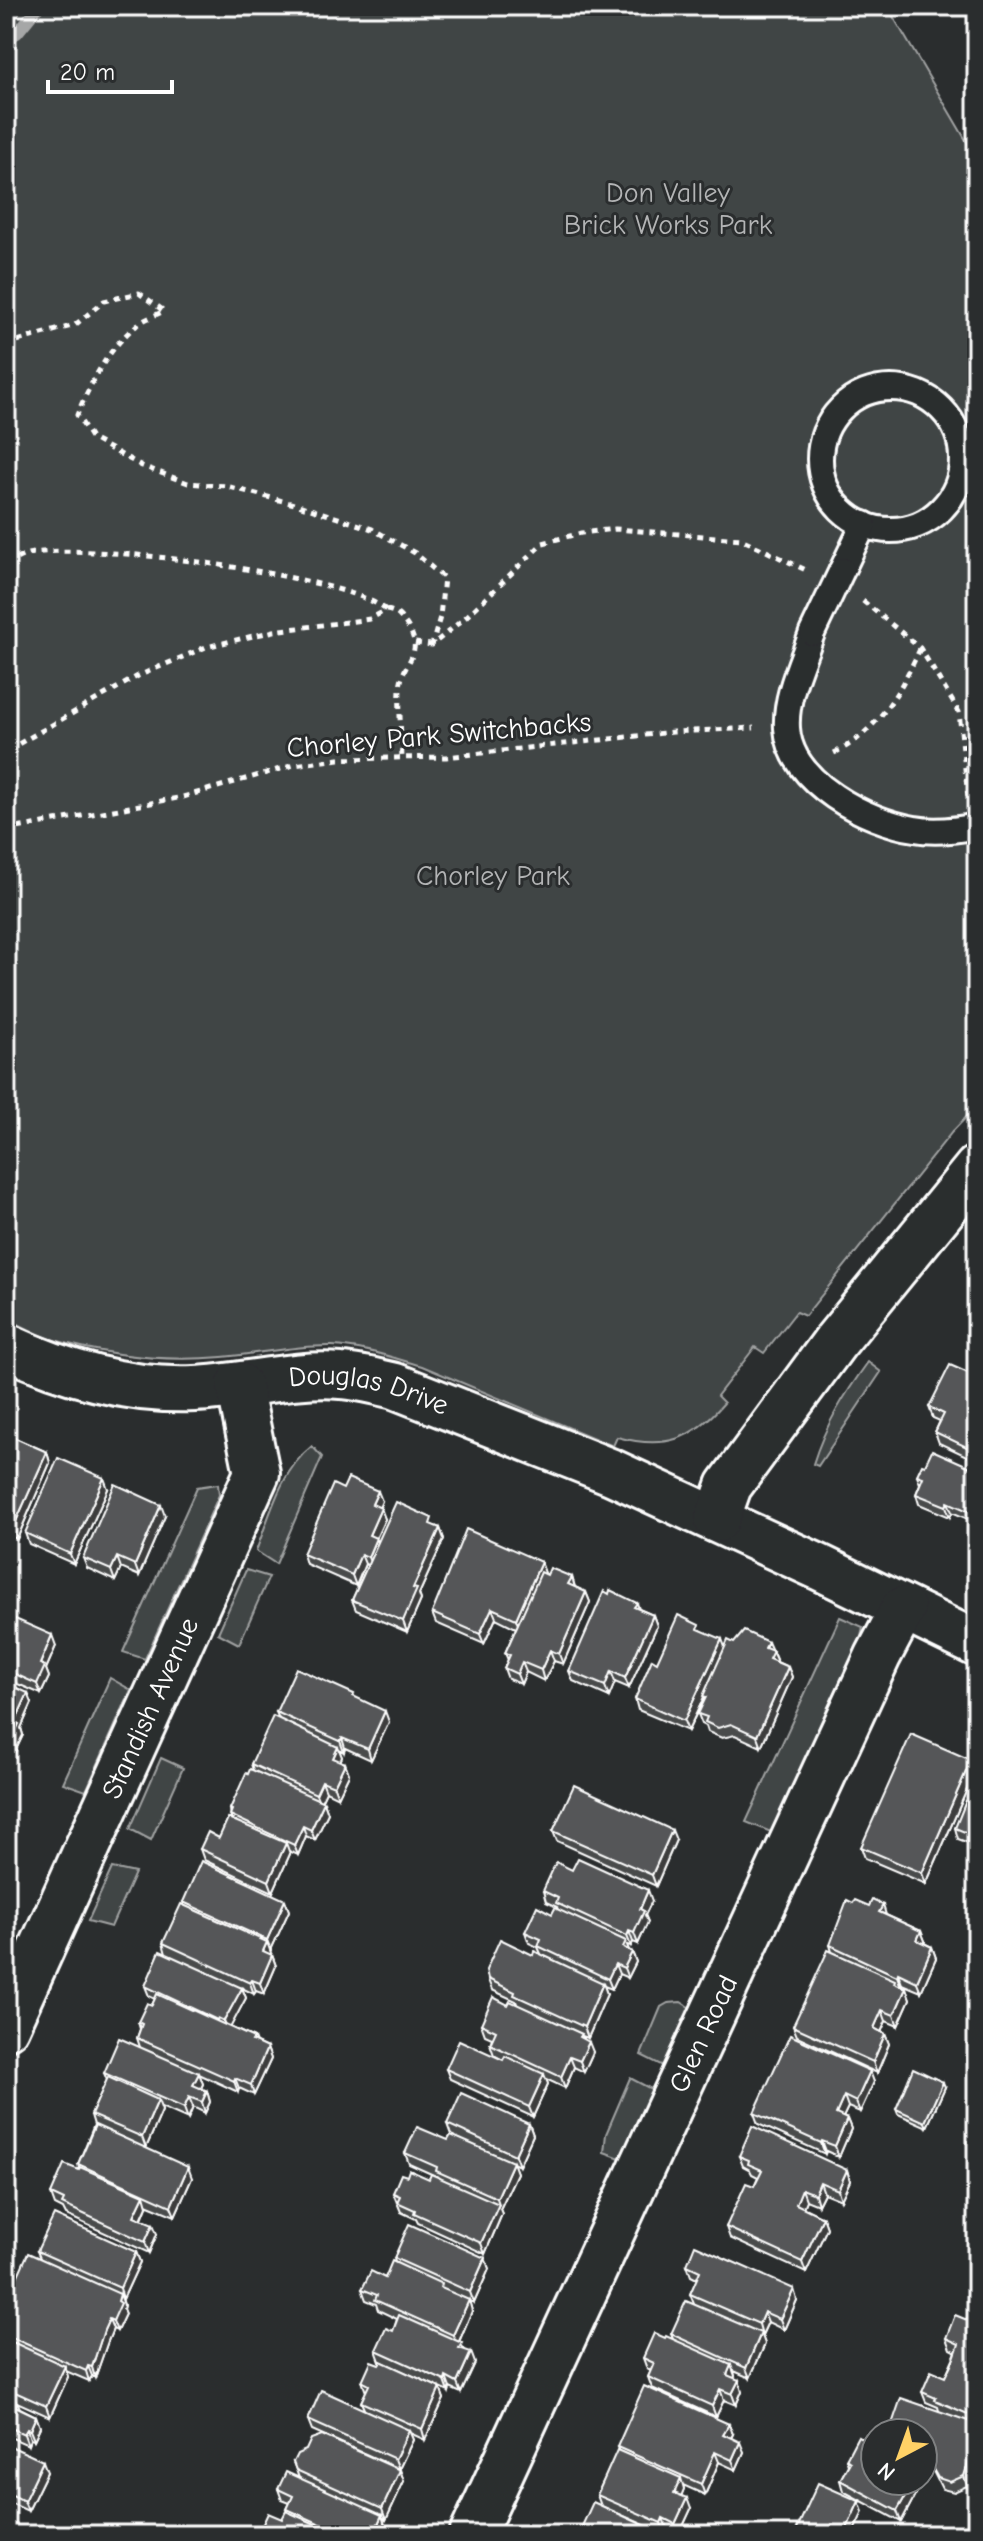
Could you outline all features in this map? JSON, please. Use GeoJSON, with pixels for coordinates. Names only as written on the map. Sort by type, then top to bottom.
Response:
{"type":"FeatureCollection","features":[{"type":"Feature","properties":{"kind":"street"},"geometry":{"type":"LineString","coordinates":[[717,1520],[729,1486],[826,1354],[977,1168]]}},
{"type":"Feature","properties":{"kind":"street","name":"Douglas Drive"},"geometry":{"type":"LineString","coordinates":[[6,1346],[52,1367],[102,1381],[154,1388],[193,1389],[315,1376],[340,1376],[395,1386],[612,1472],[903,1609]]}},
{"type":"Feature","properties":{"kind":"street","name":"Standish Avenue"},"geometry":{"type":"LineString","coordinates":[[6,2027],[257,1473],[239,1385]]}},
{"type":"Feature","properties":{"kind":"street"},"geometry":{"type":"LineString","coordinates":[[903,1609],[977,1644]]}},
{"type":"Feature","properties":{"kind":"street","name":"Glen Road"},"geometry":{"type":"LineString","coordinates":[[472,2535],[878,1656],[903,1609]]}},
{"type":"Feature","properties":{"kind":"lane"},"geometry":{"type":"LineString","coordinates":[[885,388],[909,390],[930,400],[968,433],[960,477],[953,495],[940,511],[923,523],[904,529],[884,529],[864,524],[844,512],[829,493],[821,471],[821,447],[829,425],[843,406],[862,393],[885,388]]}},
{"type":"Feature","properties":{"kind":"lane"},"geometry":{"type":"LineString","coordinates":[[864,524],[812,633],[793,687],[787,726],[790,744],[805,768],[831,796],[857,810],[915,829],[941,831],[974,826]]}},
{"type":"Feature","properties":{"kind":"path"},"geometry":{"type":"LineString","coordinates":[[6,344],[75,325],[104,301],[139,293],[164,311],[136,325],[110,355],[85,395],[77,415],[92,439],[142,466],[188,483],[226,486],[298,505],[372,529],[415,553],[444,578],[440,617],[432,645]]}},
{"type":"Feature","properties":{"kind":"path"},"geometry":{"type":"LineString","coordinates":[[415,643],[432,645],[543,543],[581,533],[615,529],[741,539],[816,575]]}},
{"type":"Feature","properties":{"kind":"path"},"geometry":{"type":"LineString","coordinates":[[6,564],[28,554],[79,551],[133,553],[249,571],[331,588],[377,602],[386,610],[395,611],[414,635],[416,650],[401,680],[402,758]]}},
{"type":"Feature","properties":{"kind":"path"},"geometry":{"type":"LineString","coordinates":[[853,593],[920,648],[959,712],[974,826]]}},
{"type":"Feature","properties":{"kind":"path"},"geometry":{"type":"LineString","coordinates":[[6,751],[138,676],[206,647],[274,631],[370,619],[386,610]]}},
{"type":"Feature","properties":{"kind":"path"},"geometry":{"type":"LineString","coordinates":[[805,768],[841,750],[875,725],[899,693],[920,648]]}},
{"type":"Feature","properties":{"kind":"path","name":"Chorley Park Switchbacks"},"geometry":{"type":"LineString","coordinates":[[6,830],[183,797],[294,765],[339,759],[446,757],[673,732],[787,726]]}},
{"type":"Feature","properties":{"kind":"green space","name":"Chorley Park"},"geometry":{"type":"Polygon","coordinates":[[[6,6],[887,6],[977,159],[977,1106],[952,1132],[805,1316],[796,1312],[764,1353],[755,1347],[717,1396],[724,1403],[701,1426],[689,1433],[664,1442],[617,1437],[613,1446],[422,1366],[355,1348],[304,1347],[236,1356],[179,1359],[135,1356],[51,1339],[6,1318],[6,6]]]}},
{"type":"Feature","properties":{"kind":"green space"},"geometry":{"type":"Polygon","coordinates":[[[868,1362],[881,1372],[818,1466],[813,1464],[836,1410],[868,1362]]]}},
{"type":"Feature","properties":{"kind":"green space"},"geometry":{"type":"Polygon","coordinates":[[[312,1446],[322,1457],[276,1564],[256,1551],[284,1480],[312,1446]]]}},
{"type":"Feature","properties":{"kind":"green space"},"geometry":{"type":"Polygon","coordinates":[[[218,1484],[219,1495],[145,1659],[123,1652],[197,1487],[218,1484]]]}},
{"type":"Feature","properties":{"kind":"green space"},"geometry":{"type":"Polygon","coordinates":[[[246,1570],[269,1577],[239,1644],[218,1633],[246,1570]]]}},
{"type":"Feature","properties":{"kind":"green space"},"geometry":{"type":"Polygon","coordinates":[[[840,1617],[863,1627],[861,1637],[771,1832],[746,1822],[840,1617]]]}},
{"type":"Feature","properties":{"kind":"green space"},"geometry":{"type":"Polygon","coordinates":[[[110,1678],[131,1690],[86,1791],[63,1783],[110,1678]]]}},
{"type":"Feature","properties":{"kind":"green space"},"geometry":{"type":"Polygon","coordinates":[[[161,1758],[183,1768],[151,1840],[130,1829],[161,1758]]]}},
{"type":"Feature","properties":{"kind":"green space"},"geometry":{"type":"Polygon","coordinates":[[[112,1868],[135,1873],[111,1927],[88,1921],[112,1868]]]}},
{"type":"Feature","properties":{"kind":"green space"},"geometry":{"type":"Polygon","coordinates":[[[681,2002],[692,2009],[665,2067],[641,2055],[661,2007],[681,2002]]]}},
{"type":"Feature","properties":{"kind":"green space"},"geometry":{"type":"Polygon","coordinates":[[[630,2078],[655,2091],[623,2159],[604,2152],[606,2134],[630,2078]]]}},
{"type":"Feature","properties":{"kind":"building"},"geometry":{"type":"Polygon","coordinates":[[[950,1365],[977,1377],[977,1452],[935,1432],[944,1414],[929,1407],[950,1365]]]}},
{"type":"Feature","properties":{"kind":"building"},"geometry":{"type":"Polygon","coordinates":[[[6,1434],[47,1452],[13,1528],[6,1525],[6,1434]]]}},
{"type":"Feature","properties":{"kind":"building"},"geometry":{"type":"Polygon","coordinates":[[[932,1450],[977,1470],[977,1515],[948,1502],[946,1506],[916,1494],[923,1477],[917,1475],[932,1450]]]}},
{"type":"Feature","properties":{"kind":"building"},"geometry":{"type":"Polygon","coordinates":[[[58,1458],[104,1478],[70,1554],[25,1533],[58,1458]]]}},
{"type":"Feature","properties":{"kind":"building"},"geometry":{"type":"Polygon","coordinates":[[[348,1478],[378,1491],[372,1504],[381,1508],[369,1535],[376,1538],[368,1557],[361,1554],[352,1575],[303,1554],[333,1484],[343,1489],[348,1478]]]}},
{"type":"Feature","properties":{"kind":"building"},"geometry":{"type":"Polygon","coordinates":[[[115,1484],[161,1505],[135,1565],[117,1557],[111,1570],[83,1558],[115,1484]]]}},
{"type":"Feature","properties":{"kind":"building"},"geometry":{"type":"Polygon","coordinates":[[[396,1502],[432,1518],[430,1524],[440,1528],[413,1588],[417,1589],[403,1621],[352,1600],[396,1502]]]}},
{"type":"Feature","properties":{"kind":"building"},"geometry":{"type":"Polygon","coordinates":[[[466,1529],[541,1562],[516,1619],[492,1608],[480,1634],[432,1613],[466,1529]]]}},
{"type":"Feature","properties":{"kind":"building"},"geometry":{"type":"Polygon","coordinates":[[[550,1568],[572,1577],[568,1584],[586,1592],[559,1654],[550,1650],[541,1670],[522,1662],[517,1674],[504,1668],[510,1655],[505,1653],[541,1572],[547,1575],[550,1568]]]}},
{"type":"Feature","properties":{"kind":"building"},"geometry":{"type":"Polygon","coordinates":[[[610,1590],[637,1603],[634,1607],[653,1615],[625,1678],[611,1671],[605,1686],[569,1671],[604,1591],[609,1594],[610,1590]]]}},
{"type":"Feature","properties":{"kind":"building"},"geometry":{"type":"Polygon","coordinates":[[[6,1615],[52,1635],[40,1664],[45,1666],[37,1684],[6,1670],[6,1615]]]}},
{"type":"Feature","properties":{"kind":"building"},"geometry":{"type":"Polygon","coordinates":[[[678,1615],[699,1625],[698,1629],[722,1639],[684,1721],[635,1699],[652,1659],[657,1662],[678,1615]]]}},
{"type":"Feature","properties":{"kind":"building"},"geometry":{"type":"Polygon","coordinates":[[[744,1631],[768,1642],[765,1648],[773,1651],[769,1659],[788,1667],[757,1736],[731,1724],[718,1728],[705,1722],[707,1717],[698,1714],[728,1640],[734,1643],[744,1631]]]}},
{"type":"Feature","properties":{"kind":"building"},"geometry":{"type":"Polygon","coordinates":[[[296,1668],[385,1711],[368,1749],[342,1738],[340,1741],[276,1712],[296,1668]]]}},
{"type":"Feature","properties":{"kind":"building"},"geometry":{"type":"Polygon","coordinates":[[[6,1683],[28,1693],[15,1722],[19,1724],[10,1743],[6,1741],[6,1683]]]}},
{"type":"Feature","properties":{"kind":"building"},"geometry":{"type":"Polygon","coordinates":[[[273,1716],[338,1747],[333,1758],[345,1763],[334,1786],[322,1781],[316,1794],[251,1764],[273,1716]]]}},
{"type":"Feature","properties":{"kind":"building"},"geometry":{"type":"Polygon","coordinates":[[[911,1734],[971,1760],[922,1873],[861,1847],[911,1734]]]}},
{"type":"Feature","properties":{"kind":"building"},"geometry":{"type":"Polygon","coordinates":[[[250,1769],[324,1802],[311,1830],[303,1826],[294,1845],[230,1815],[250,1769]]]}},
{"type":"Feature","properties":{"kind":"building"},"geometry":{"type":"Polygon","coordinates":[[[574,1785],[672,1830],[652,1875],[553,1831],[574,1785]]]}},
{"type":"Feature","properties":{"kind":"building"},"geometry":{"type":"Polygon","coordinates":[[[977,1791],[977,1837],[955,1828],[966,1801],[972,1804],[977,1791]]]}},
{"type":"Feature","properties":{"kind":"building"},"geometry":{"type":"Polygon","coordinates":[[[228,1818],[286,1843],[269,1881],[200,1849],[208,1832],[219,1838],[228,1818]]]}},
{"type":"Feature","properties":{"kind":"building"},"geometry":{"type":"Polygon","coordinates":[[[578,1858],[648,1890],[640,1909],[644,1911],[634,1933],[629,1931],[627,1936],[556,1903],[558,1898],[543,1891],[556,1862],[572,1870],[578,1858]]]}},
{"type":"Feature","properties":{"kind":"building"},"geometry":{"type":"Polygon","coordinates":[[[201,1861],[285,1900],[267,1940],[183,1902],[201,1861]]]}},
{"type":"Feature","properties":{"kind":"building"},"geometry":{"type":"Polygon","coordinates":[[[847,1900],[869,1906],[872,1900],[883,1905],[879,1912],[921,1931],[917,1940],[932,1947],[917,1982],[830,1945],[847,1900]]]}},
{"type":"Feature","properties":{"kind":"building"},"geometry":{"type":"Polygon","coordinates":[[[181,1904],[267,1942],[263,1951],[272,1955],[260,1983],[252,1980],[250,1983],[163,1943],[181,1904]]]}},
{"type":"Feature","properties":{"kind":"building"},"geometry":{"type":"Polygon","coordinates":[[[537,1906],[552,1914],[555,1908],[626,1941],[623,1947],[632,1952],[624,1968],[615,1964],[608,1979],[538,1946],[541,1939],[525,1932],[537,1906]]]}},
{"type":"Feature","properties":{"kind":"building"},"geometry":{"type":"Polygon","coordinates":[[[500,1939],[603,1983],[584,2027],[514,1995],[515,1992],[488,1979],[486,1970],[500,1939]]]}},
{"type":"Feature","properties":{"kind":"building"},"geometry":{"type":"Polygon","coordinates":[[[828,1950],[906,1988],[894,2015],[882,2010],[874,2028],[885,2034],[873,2062],[793,2026],[828,1950]]]}},
{"type":"Feature","properties":{"kind":"building"},"geometry":{"type":"Polygon","coordinates":[[[160,1951],[242,1988],[224,2021],[145,1986],[160,1951]]]}},
{"type":"Feature","properties":{"kind":"building"},"geometry":{"type":"Polygon","coordinates":[[[157,1994],[254,2038],[252,2041],[267,2048],[251,2085],[235,2078],[234,2081],[137,2038],[142,2024],[138,2022],[147,2003],[152,2005],[157,1994]]]}},
{"type":"Feature","properties":{"kind":"building"},"geometry":{"type":"Polygon","coordinates":[[[493,1997],[508,2005],[510,2001],[582,2034],[580,2037],[589,2042],[580,2061],[570,2057],[561,2077],[490,2044],[496,2031],[481,2024],[493,1997]]]}},
{"type":"Feature","properties":{"kind":"building"},"geometry":{"type":"Polygon","coordinates":[[[790,2035],[870,2071],[856,2102],[844,2096],[836,2114],[847,2119],[835,2146],[821,2143],[754,2113],[790,2035]]]}},
{"type":"Feature","properties":{"kind":"building"},"geometry":{"type":"Polygon","coordinates":[[[119,2038],[199,2073],[193,2085],[207,2091],[202,2102],[189,2097],[184,2108],[104,2073],[119,2038]]]}},
{"type":"Feature","properties":{"kind":"building"},"geometry":{"type":"Polygon","coordinates":[[[459,2040],[544,2074],[529,2107],[446,2069],[459,2040]]]}},
{"type":"Feature","properties":{"kind":"building"},"geometry":{"type":"Polygon","coordinates":[[[913,2068],[943,2082],[925,2122],[896,2109],[913,2068]]]}},
{"type":"Feature","properties":{"kind":"building"},"geometry":{"type":"Polygon","coordinates":[[[108,2077],[158,2100],[142,2137],[91,2115],[108,2077]]]}},
{"type":"Feature","properties":{"kind":"building"},"geometry":{"type":"Polygon","coordinates":[[[461,2093],[529,2124],[515,2155],[447,2124],[461,2093]]]}},
{"type":"Feature","properties":{"kind":"building"},"geometry":{"type":"Polygon","coordinates":[[[95,2125],[188,2167],[171,2206],[78,2164],[95,2125]]]}},
{"type":"Feature","properties":{"kind":"building"},"geometry":{"type":"Polygon","coordinates":[[[752,2126],[847,2170],[838,2190],[820,2182],[815,2194],[802,2189],[796,2204],[823,2217],[802,2262],[726,2227],[746,2183],[754,2186],[762,2170],[739,2156],[752,2126]]]}},
{"type":"Feature","properties":{"kind":"building"},"geometry":{"type":"Polygon","coordinates":[[[417,2127],[448,2140],[451,2135],[513,2162],[497,2198],[436,2171],[437,2167],[405,2153],[417,2127]]]}},
{"type":"Feature","properties":{"kind":"building"},"geometry":{"type":"Polygon","coordinates":[[[64,2164],[79,2170],[80,2167],[144,2195],[134,2216],[153,2224],[145,2242],[62,2204],[64,2200],[51,2194],[64,2164]]]}},
{"type":"Feature","properties":{"kind":"building"},"geometry":{"type":"Polygon","coordinates":[[[409,2170],[429,2179],[431,2174],[499,2204],[481,2243],[414,2213],[415,2210],[397,2202],[400,2196],[393,2193],[401,2174],[407,2176],[409,2170]]]}},
{"type":"Feature","properties":{"kind":"building"},"geometry":{"type":"Polygon","coordinates":[[[54,2215],[136,2252],[120,2288],[37,2251],[54,2215]]]}},
{"type":"Feature","properties":{"kind":"building"},"geometry":{"type":"Polygon","coordinates":[[[409,2224],[485,2258],[470,2292],[394,2258],[409,2224]]]}},
{"type":"Feature","properties":{"kind":"building"},"geometry":{"type":"Polygon","coordinates":[[[695,2245],[794,2289],[780,2319],[764,2312],[759,2324],[690,2294],[700,2271],[687,2265],[695,2245]]]}},
{"type":"Feature","properties":{"kind":"building"},"geometry":{"type":"Polygon","coordinates":[[[28,2253],[120,2294],[118,2301],[121,2303],[113,2321],[109,2319],[104,2330],[92,2367],[88,2366],[86,2371],[6,2335],[6,2302],[28,2253]]]}},
{"type":"Feature","properties":{"kind":"building"},"geometry":{"type":"Polygon","coordinates":[[[392,2261],[469,2300],[453,2335],[375,2300],[377,2295],[362,2289],[371,2271],[385,2278],[392,2261]]]}},
{"type":"Feature","properties":{"kind":"building"},"geometry":{"type":"Polygon","coordinates":[[[686,2301],[761,2333],[746,2368],[671,2334],[686,2301]]]}},
{"type":"Feature","properties":{"kind":"building"},"geometry":{"type":"Polygon","coordinates":[[[399,2315],[462,2343],[459,2348],[471,2352],[457,2383],[446,2377],[445,2381],[376,2350],[386,2328],[393,2331],[399,2315]]]}},
{"type":"Feature","properties":{"kind":"building"},"geometry":{"type":"Polygon","coordinates":[[[955,2315],[977,2324],[977,2418],[922,2392],[931,2371],[945,2377],[954,2358],[959,2344],[946,2338],[955,2315]]]}},
{"type":"Feature","properties":{"kind":"building"},"geometry":{"type":"Polygon","coordinates":[[[654,2333],[731,2365],[727,2375],[739,2380],[732,2394],[720,2389],[712,2406],[648,2377],[654,2363],[643,2358],[654,2333]]]}},
{"type":"Feature","properties":{"kind":"building"},"geometry":{"type":"Polygon","coordinates":[[[6,2339],[65,2366],[46,2406],[6,2388],[6,2339]]]}},
{"type":"Feature","properties":{"kind":"building"},"geometry":{"type":"Polygon","coordinates":[[[371,2361],[379,2364],[381,2361],[440,2388],[422,2429],[361,2402],[369,2385],[362,2381],[371,2361]]]}},
{"type":"Feature","properties":{"kind":"building"},"geometry":{"type":"Polygon","coordinates":[[[644,2386],[729,2424],[723,2434],[740,2442],[732,2460],[715,2452],[701,2484],[617,2447],[644,2386]]]}},
{"type":"Feature","properties":{"kind":"building"},"geometry":{"type":"Polygon","coordinates":[[[321,2390],[409,2430],[395,2459],[308,2420],[321,2390]]]}},
{"type":"Feature","properties":{"kind":"building"},"geometry":{"type":"Polygon","coordinates":[[[6,2396],[17,2402],[15,2406],[36,2416],[30,2430],[27,2429],[24,2434],[6,2427],[6,2396]]]}},
{"type":"Feature","properties":{"kind":"building"},"geometry":{"type":"Polygon","coordinates":[[[901,2398],[977,2424],[977,2456],[971,2454],[964,2476],[950,2482],[939,2478],[939,2417],[894,2417],[901,2398]]]}},
{"type":"Feature","properties":{"kind":"building"},"geometry":{"type":"Polygon","coordinates":[[[322,2435],[400,2470],[382,2509],[296,2470],[293,2462],[297,2454],[306,2450],[311,2439],[322,2435]]]}},
{"type":"Feature","properties":{"kind":"building"},"geometry":{"type":"Polygon","coordinates":[[[858,2436],[859,2490],[840,2480],[850,2462],[846,2459],[858,2436]]]}},
{"type":"Feature","properties":{"kind":"building"},"geometry":{"type":"Polygon","coordinates":[[[6,2444],[43,2461],[24,2501],[6,2492],[6,2444]]]}},
{"type":"Feature","properties":{"kind":"building"},"geometry":{"type":"Polygon","coordinates":[[[617,2450],[681,2478],[674,2493],[687,2498],[675,2524],[663,2518],[661,2523],[597,2495],[617,2450]]]}},
{"type":"Feature","properties":{"kind":"building"},"geometry":{"type":"Polygon","coordinates":[[[286,2472],[382,2515],[373,2535],[354,2530],[352,2535],[345,2535],[287,2509],[293,2496],[278,2489],[286,2472]]]}},
{"type":"Feature","properties":{"kind":"building"},"geometry":{"type":"Polygon","coordinates":[[[818,2483],[859,2501],[844,2535],[794,2535],[818,2483]]]}},
{"type":"Feature","properties":{"kind":"building"},"geometry":{"type":"Polygon","coordinates":[[[871,2497],[905,2497],[897,2511],[871,2497]]]}},
{"type":"Feature","properties":{"kind":"building"},"geometry":{"type":"Polygon","coordinates":[[[593,2502],[665,2535],[578,2535],[593,2502]]]}},
{"type":"Feature","properties":{"kind":"building"},"geometry":{"type":"Polygon","coordinates":[[[286,2511],[340,2535],[275,2535],[261,2528],[268,2513],[282,2519],[286,2511]]]}},
{"type":"Feature","properties":{"kind":"waterway"},"geometry":{"type":"LineString","coordinates":[[6,39],[17,33],[39,6]]}},
{"type":"Feature","properties":{"kind":"park label","name":"Don Valley Brick Works Park"},"geometry":{"type":"Point","coordinates":[668,209]}}]}
